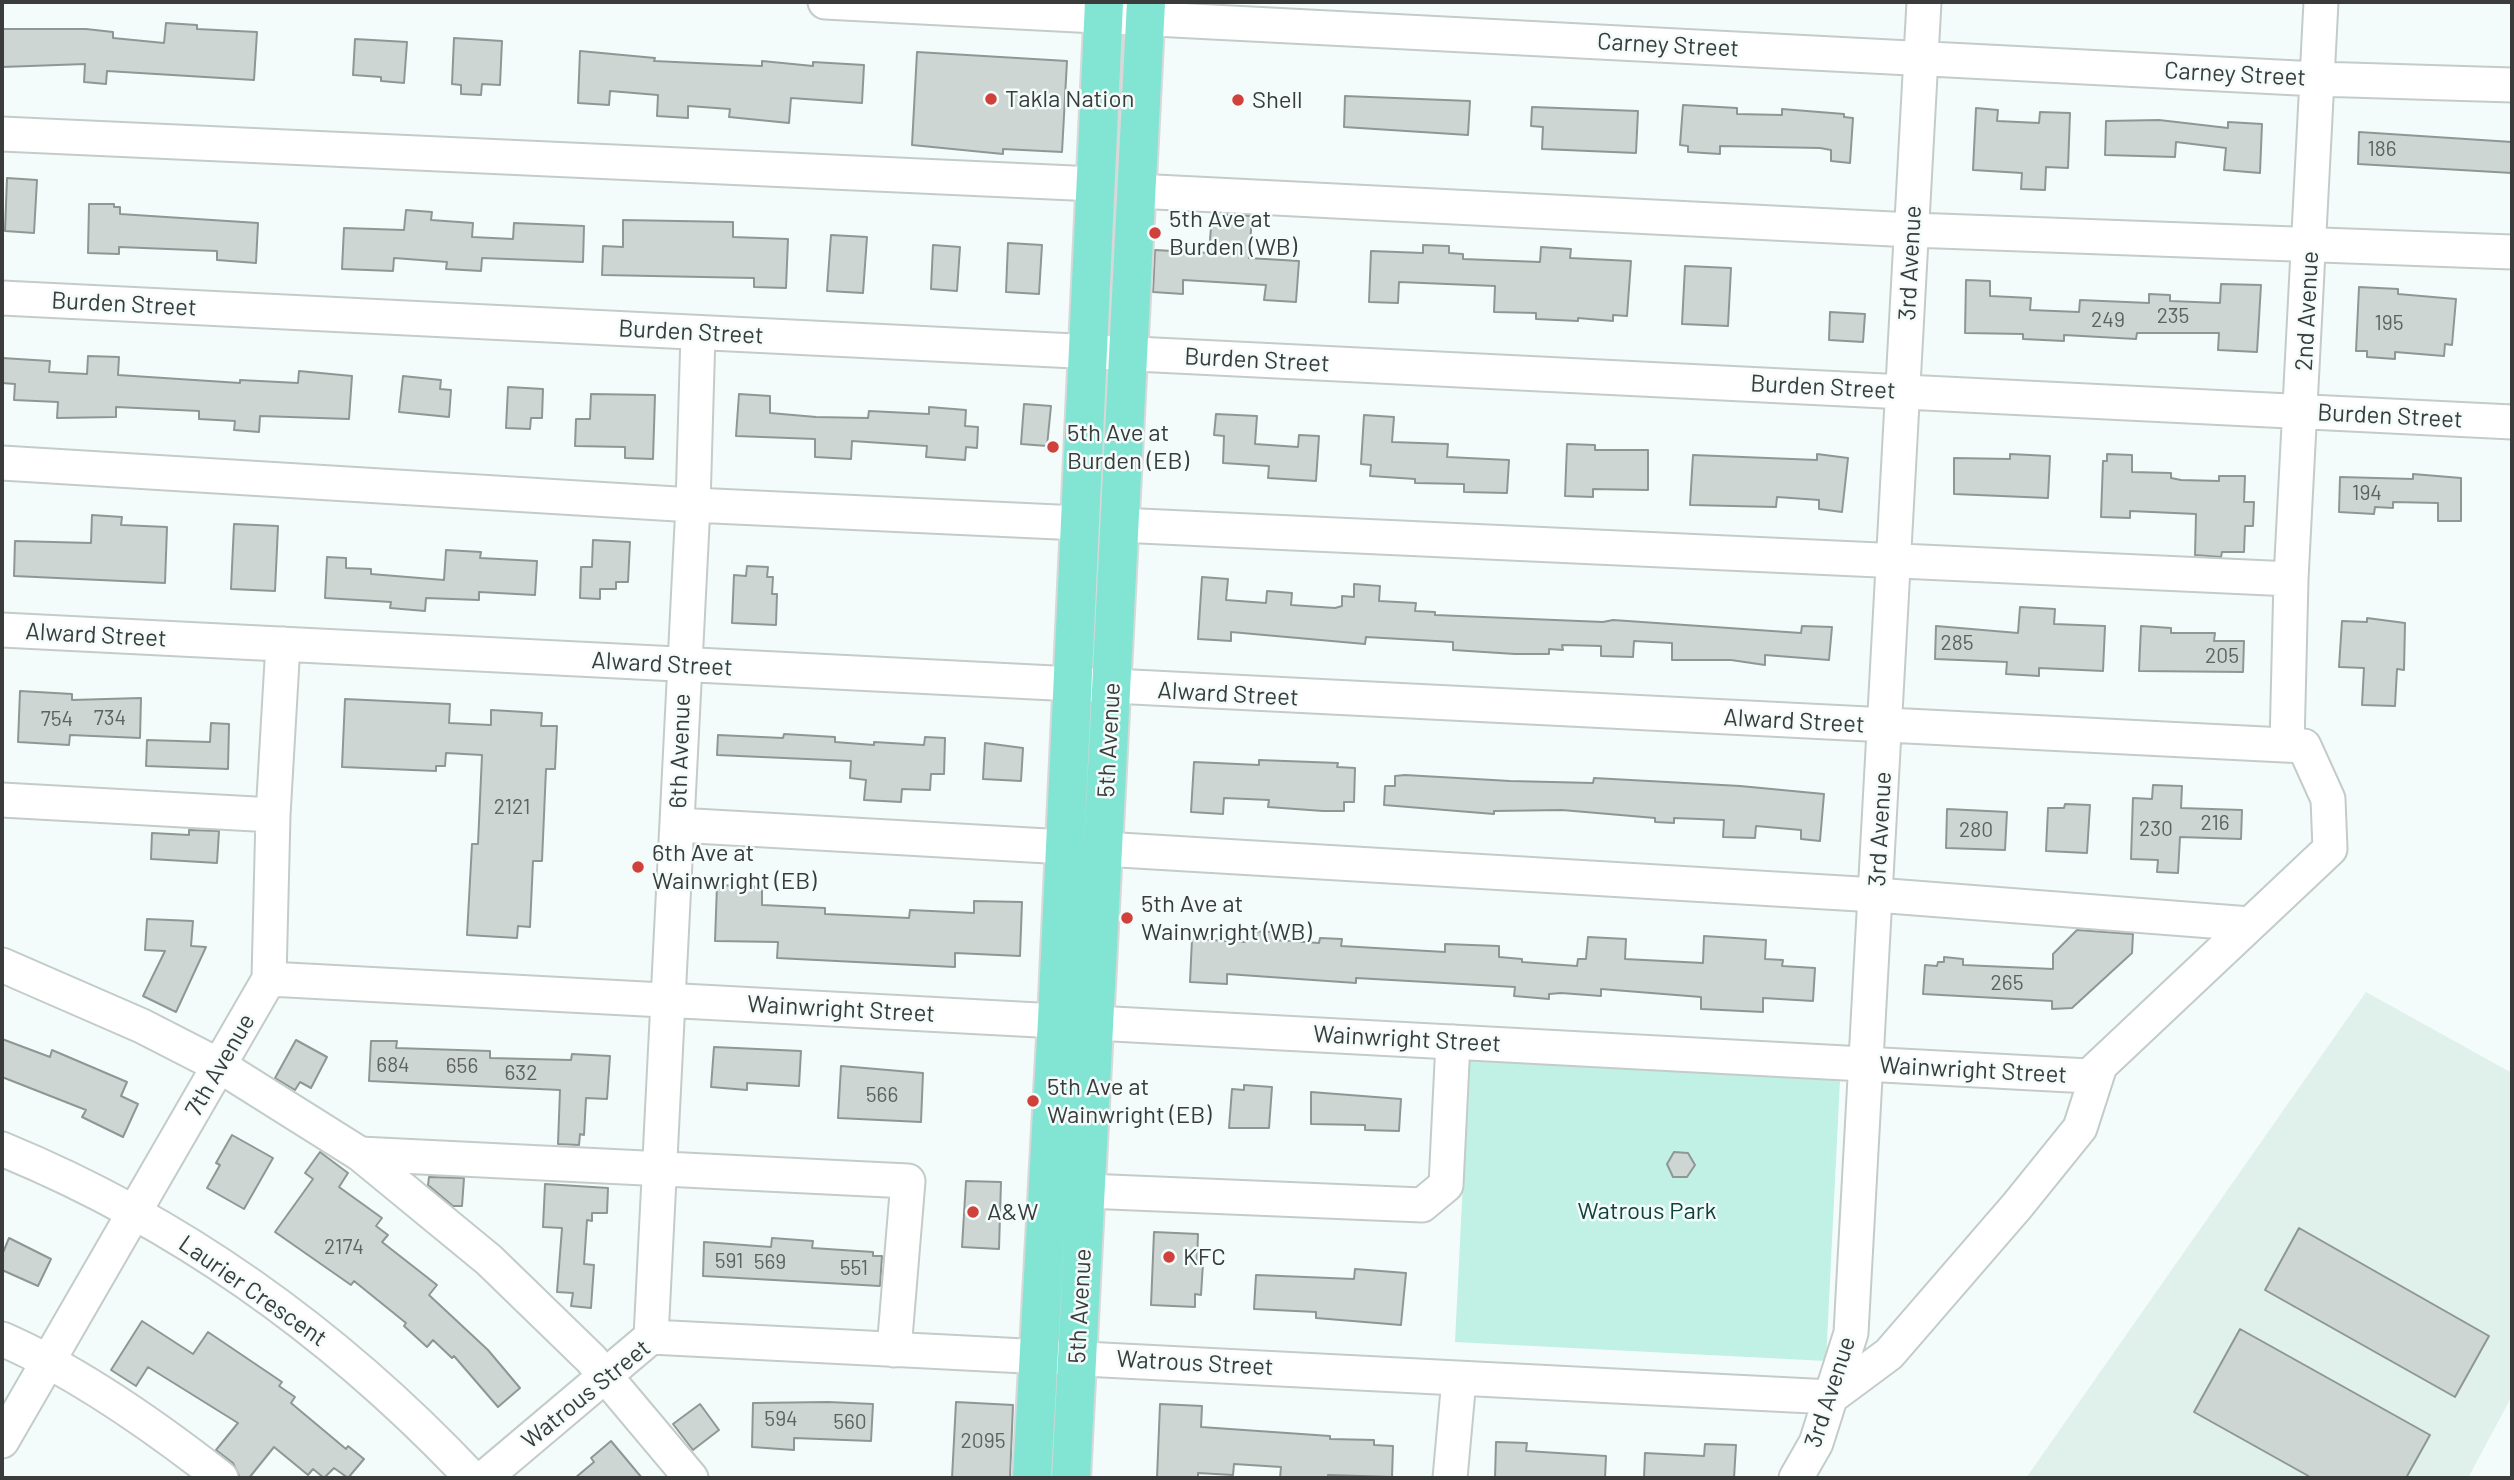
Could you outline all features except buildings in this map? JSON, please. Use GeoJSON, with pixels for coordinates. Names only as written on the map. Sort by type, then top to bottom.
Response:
{"type":"FeatureCollection","features":[{"type":"Feature","properties":{"kind":"main road","name":"5th Avenue"},"geometry":{"type":"LineString","coordinates":[[1071,1478],[1086,1191],[1065,846],[1104,9]]}},
{"type":"Feature","properties":{"kind":"main road","name":"5th Avenue"},"geometry":{"type":"LineString","coordinates":[[1032,1478],[1040,1357],[1075,1021],[1102,849],[1145,10]]}},
{"type":"Feature","properties":{"kind":"street","name":"Carney Street"},"geometry":{"type":"LineString","coordinates":[[825,2],[1145,10],[1921,58],[2317,79],[2512,85]]}},
{"type":"Feature","properties":{"kind":"street","name":"3rd Avenue"},"geometry":{"type":"LineString","coordinates":[[1796,1478],[1816,1443],[1851,1333],[1924,2]]}},
{"type":"Feature","properties":{"kind":"street","name":"2nd Avenue"},"geometry":{"type":"LineString","coordinates":[[2287,745],[2291,579],[2311,243],[2321,2]]}},
{"type":"Feature","properties":{"kind":"street"},"geometry":{"type":"LineString","coordinates":[[2,134],[1095,184]]}},
{"type":"Feature","properties":{"kind":"street"},"geometry":{"type":"LineString","coordinates":[[1136,191],[1912,230],[2512,252]]}},
{"type":"Feature","properties":{"kind":"street","name":"Burden Street"},"geometry":{"type":"LineString","coordinates":[[2,298],[2512,422]]}},
{"type":"Feature","properties":{"kind":"street","name":"6th Avenue"},"geometry":{"type":"LineString","coordinates":[[651,1337],[693,505],[698,332]]}},
{"type":"Feature","properties":{"kind":"street"},"geometry":{"type":"LineString","coordinates":[[2,463],[693,505],[1080,523]]}},
{"type":"Feature","properties":{"kind":"street"},"geometry":{"type":"LineString","coordinates":[[1119,525],[2291,579]]}},
{"type":"Feature","properties":{"kind":"street","name":"Alward Street"},"geometry":{"type":"LineString","coordinates":[[2,630],[1072,686],[2287,745]]}},
{"type":"Feature","properties":{"kind":"street","name":"7th Avenue"},"geometry":{"type":"LineString","coordinates":[[2,1441],[269,979],[273,814],[283,644]]}},
{"type":"Feature","properties":{"kind":"street","name":"Wainwright Street"},"geometry":{"type":"LineString","coordinates":[[269,979],[2089,1076],[2330,849],[2328,799],[2304,746],[2287,745]]}},
{"type":"Feature","properties":{"kind":"street"},"geometry":{"type":"LineString","coordinates":[[2,800],[273,814]]}},
{"type":"Feature","properties":{"kind":"street"},"geometry":{"type":"LineString","coordinates":[[677,825],[1065,846]]}},
{"type":"Feature","properties":{"kind":"street"},"geometry":{"type":"LineString","coordinates":[[1102,849],[1876,895],[2250,924]]}},
{"type":"Feature","properties":{"kind":"street"},"geometry":{"type":"LineString","coordinates":[[2,965],[142,1026],[220,1066],[360,1154],[489,1259],[606,1374],[691,1478]]}},
{"type":"Feature","properties":{"kind":"street"},"geometry":{"type":"LineString","coordinates":[[1086,1191],[1422,1205],[1446,1185],[1453,1042]]}},
{"type":"Feature","properties":{"kind":"street"},"geometry":{"type":"LineString","coordinates":[[1831,1397],[1889,1354],[2025,1196],[2080,1128],[2100,1066]]}},
{"type":"Feature","properties":{"kind":"street","name":"Laurier Crescent"},"geometry":{"type":"LineString","coordinates":[[2,1149],[60,1173],[135,1212],[213,1259],[291,1313],[388,1392],[472,1478]]}},
{"type":"Feature","properties":{"kind":"street"},"geometry":{"type":"LineString","coordinates":[[360,1154],[908,1181],[894,1350]]}},
{"type":"Feature","properties":{"kind":"street","name":"Watrous Street"},"geometry":{"type":"LineString","coordinates":[[485,1478],[651,1337],[1831,1397]]}},
{"type":"Feature","properties":{"kind":"street"},"geometry":{"type":"LineString","coordinates":[[2,1339],[47,1361],[183,1449],[221,1478]]}},
{"type":"Feature","properties":{"kind":"street"},"geometry":{"type":"LineString","coordinates":[[1450,1478],[1459,1379]]}},
{"type":"Feature","properties":{"kind":"shaded area"},"geometry":{"type":"Polygon","coordinates":[[[2366,992],[2512,1073],[2512,1396],[2468,1478],[2026,1478],[2366,992]]]}},
{"type":"Feature","properties":{"kind":"green space","name":"Watrous Park"},"geometry":{"type":"Polygon","coordinates":[[[1469,1061],[1840,1080],[1826,1361],[1455,1342],[1469,1061]]]}},
{"type":"Feature","properties":{"kind":"place","name":"Takla Nation"},"geometry":{"type":"Point","coordinates":[991,99]}},
{"type":"Feature","properties":{"kind":"place","name":"Shell"},"geometry":{"type":"Point","coordinates":[1238,100]}},
{"type":"Feature","properties":{"kind":"place","name":"5th Ave at Burden (WB)"},"geometry":{"type":"Point","coordinates":[1155,233]}},
{"type":"Feature","properties":{"kind":"place","name":"5th Ave at Burden (EB)"},"geometry":{"type":"Point","coordinates":[1053,447]}},
{"type":"Feature","properties":{"kind":"place","name":"6th Ave at Wainwright (EB)"},"geometry":{"type":"Point","coordinates":[638,867]}},
{"type":"Feature","properties":{"kind":"place","name":"5th Ave at Wainwright (WB)"},"geometry":{"type":"Point","coordinates":[1127,918]}},
{"type":"Feature","properties":{"kind":"place","name":"5th Ave at Wainwright (EB)"},"geometry":{"type":"Point","coordinates":[1033,1101]}},
{"type":"Feature","properties":{"kind":"place","name":"A&W"},"geometry":{"type":"Point","coordinates":[973,1212]}},
{"type":"Feature","properties":{"kind":"place","name":"KFC"},"geometry":{"type":"Point","coordinates":[1169,1257]}}]}
